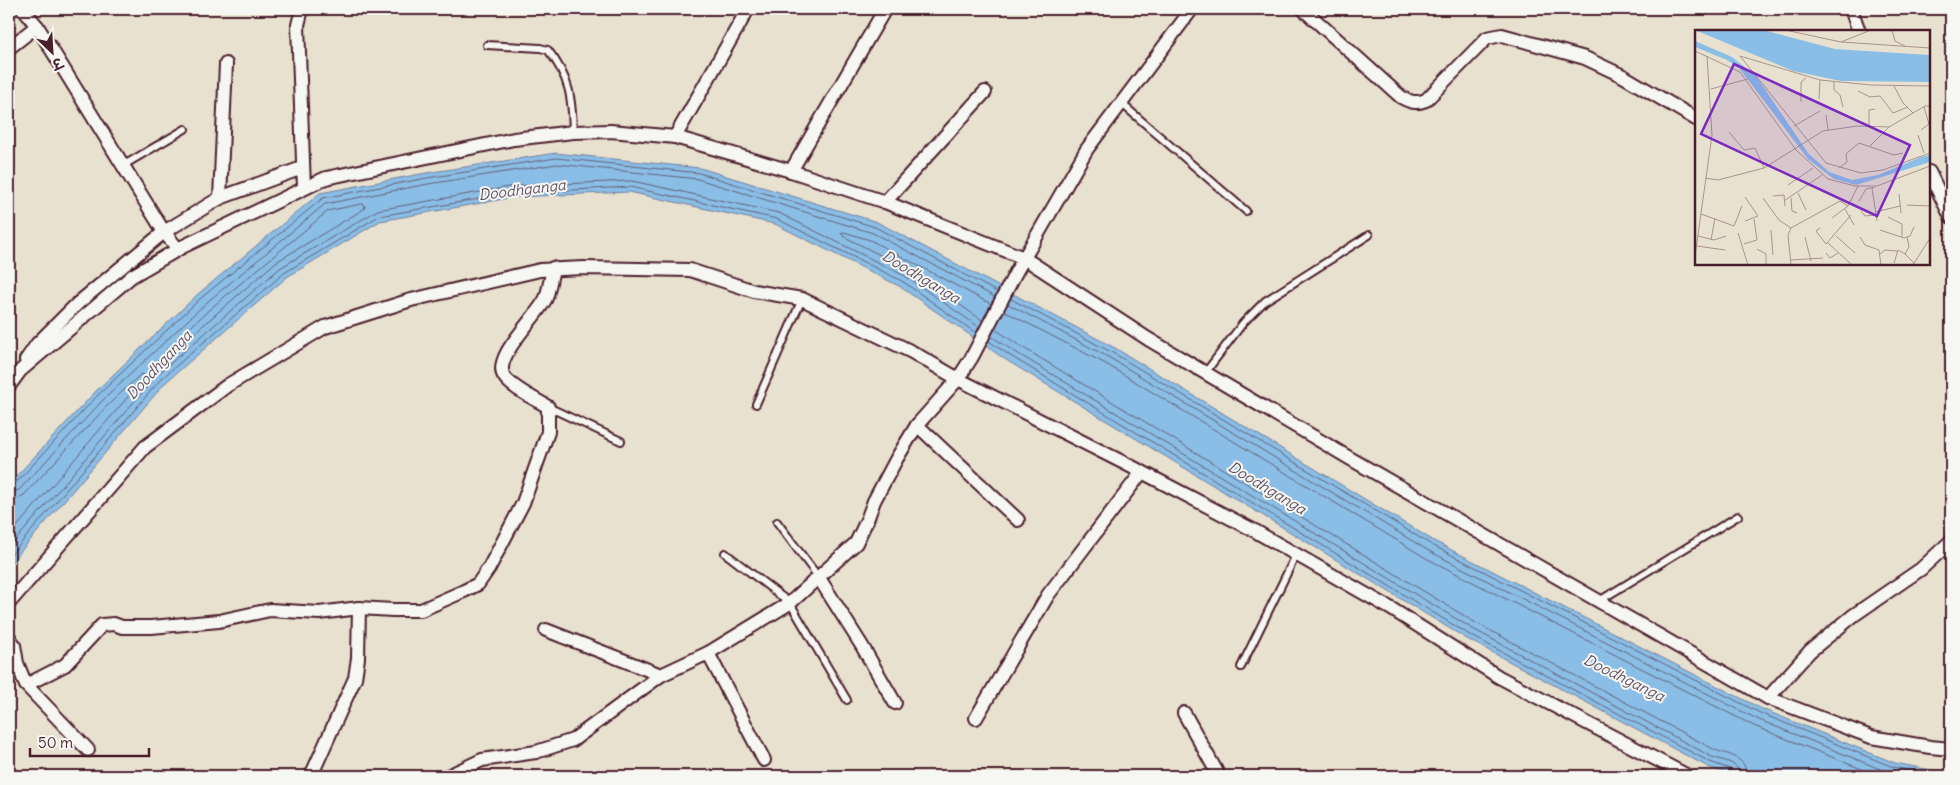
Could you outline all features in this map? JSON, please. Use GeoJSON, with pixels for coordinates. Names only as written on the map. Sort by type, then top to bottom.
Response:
{"type":"FeatureCollection","features":[{"type":"Feature","properties":{"kind":"street"},"geometry":{"type":"LineString","coordinates":[[23,9],[38,26],[164,232],[178,250]]}},
{"type":"Feature","properties":{"kind":"street"},"geometry":{"type":"LineString","coordinates":[[302,9],[298,25],[304,188]]}},
{"type":"Feature","properties":{"kind":"street"},"geometry":{"type":"LineString","coordinates":[[675,138],[748,9]]}},
{"type":"Feature","properties":{"kind":"street"},"geometry":{"type":"LineString","coordinates":[[791,171],[885,9]]}},
{"type":"Feature","properties":{"kind":"street"},"geometry":{"type":"LineString","coordinates":[[451,776],[482,760],[536,752],[573,740],[661,675],[708,653],[790,604],[856,543],[874,500],[918,425],[958,379],[972,357],[1016,272],[1087,149],[1192,9]]}},
{"type":"Feature","properties":{"kind":"street"},"geometry":{"type":"LineString","coordinates":[[1303,9],[1401,97],[1410,102],[1418,103],[1426,100],[1482,42],[1494,36],[1502,35],[1585,58],[1623,76],[1695,118]]}},
{"type":"Feature","properties":{"kind":"street"},"geometry":{"type":"LineString","coordinates":[[1851,9],[1859,30]]}},
{"type":"Feature","properties":{"kind":"street"},"geometry":{"type":"LineString","coordinates":[[9,48],[38,26]]}},
{"type":"Feature","properties":{"kind":"street"},"geometry":{"type":"LineString","coordinates":[[220,198],[226,64]]}},
{"type":"Feature","properties":{"kind":"street"},"geometry":{"type":"LineString","coordinates":[[885,202],[986,92]]}},
{"type":"Feature","properties":{"kind":"street"},"geometry":{"type":"LineString","coordinates":[[20,371],[132,276],[178,250],[326,178],[514,139],[573,132],[611,131],[675,138],[791,171],[885,202],[1024,258],[1148,339],[1205,373],[1598,602],[1768,698],[1871,737],[1930,747],[1951,748]]}},
{"type":"Feature","properties":{"kind":"street"},"geometry":{"type":"LineString","coordinates":[[9,386],[36,344],[77,304],[164,232],[220,198],[302,168]]}},
{"type":"Feature","properties":{"kind":"street"},"geometry":{"type":"LineString","coordinates":[[1930,174],[1951,217]]}},
{"type":"Feature","properties":{"kind":"street"},"geometry":{"type":"LineString","coordinates":[[26,685],[65,666],[102,626],[114,624],[151,627],[219,621],[270,610],[319,613],[359,608],[421,610],[478,584],[490,568],[523,503],[548,432],[548,407],[504,378],[501,368],[505,356],[546,299],[553,268]]}},
{"type":"Feature","properties":{"kind":"street"},"geometry":{"type":"LineString","coordinates":[[9,603],[145,447],[236,380],[325,327],[411,300],[553,268],[690,270],[754,291],[802,299],[912,352],[958,379],[1142,472],[1296,555],[1390,608],[1499,678],[1688,776]]}},
{"type":"Feature","properties":{"kind":"street"},"geometry":{"type":"LineString","coordinates":[[918,425],[1018,520]]}},
{"type":"Feature","properties":{"kind":"street"},"geometry":{"type":"LineString","coordinates":[[976,718],[1048,595],[1142,472]]}},
{"type":"Feature","properties":{"kind":"street"},"geometry":{"type":"LineString","coordinates":[[1768,698],[1810,651],[1854,615],[1921,569],[1951,542]]}},
{"type":"Feature","properties":{"kind":"street"},"geometry":{"type":"LineString","coordinates":[[818,578],[862,646],[895,703]]}},
{"type":"Feature","properties":{"kind":"street"},"geometry":{"type":"LineString","coordinates":[[310,776],[355,678],[358,658],[359,608]]}},
{"type":"Feature","properties":{"kind":"street"},"geometry":{"type":"LineString","coordinates":[[546,630],[661,675]]}},
{"type":"Feature","properties":{"kind":"street"},"geometry":{"type":"LineString","coordinates":[[9,637],[14,645],[17,664],[26,685],[88,750]]}},
{"type":"Feature","properties":{"kind":"street"},"geometry":{"type":"LineString","coordinates":[[708,653],[764,760]]}},
{"type":"Feature","properties":{"kind":"street"},"geometry":{"type":"LineString","coordinates":[[1184,713],[1219,776]]}},
{"type":"Feature","properties":{"kind":"lane"},"geometry":{"type":"LineString","coordinates":[[487,45],[548,50],[565,76],[570,92],[573,132]]}},
{"type":"Feature","properties":{"kind":"lane"},"geometry":{"type":"LineString","coordinates":[[1121,104],[1246,211]]}},
{"type":"Feature","properties":{"kind":"lane"},"geometry":{"type":"LineString","coordinates":[[124,164],[185,129]]}},
{"type":"Feature","properties":{"kind":"lane"},"geometry":{"type":"LineString","coordinates":[[1205,373],[1242,323],[1264,301],[1369,235]]}},
{"type":"Feature","properties":{"kind":"lane"},"geometry":{"type":"LineString","coordinates":[[756,404],[802,299]]}},
{"type":"Feature","properties":{"kind":"lane"},"geometry":{"type":"LineString","coordinates":[[548,407],[621,441]]}},
{"type":"Feature","properties":{"kind":"lane"},"geometry":{"type":"LineString","coordinates":[[1598,602],[1738,516]]}},
{"type":"Feature","properties":{"kind":"lane"},"geometry":{"type":"LineString","coordinates":[[777,522],[818,578]]}},
{"type":"Feature","properties":{"kind":"lane"},"geometry":{"type":"LineString","coordinates":[[725,553],[790,604],[847,700]]}},
{"type":"Feature","properties":{"kind":"lane"},"geometry":{"type":"LineString","coordinates":[[1241,667],[1296,555]]}},
{"type":"Feature","properties":{"kind":"water","name":"Doodhganga"},"geometry":{"type":"Polygon","coordinates":[[[556,153],[700,168],[877,222],[1115,348],[1434,541],[1762,709],[1895,763],[1951,774],[1951,776],[1735,776],[1708,767],[1467,639],[1006,360],[899,286],[775,224],[629,192],[515,197],[380,221],[287,277],[165,383],[9,565],[9,484],[95,392],[198,294],[320,193],[426,173],[556,153]]]}}]}
